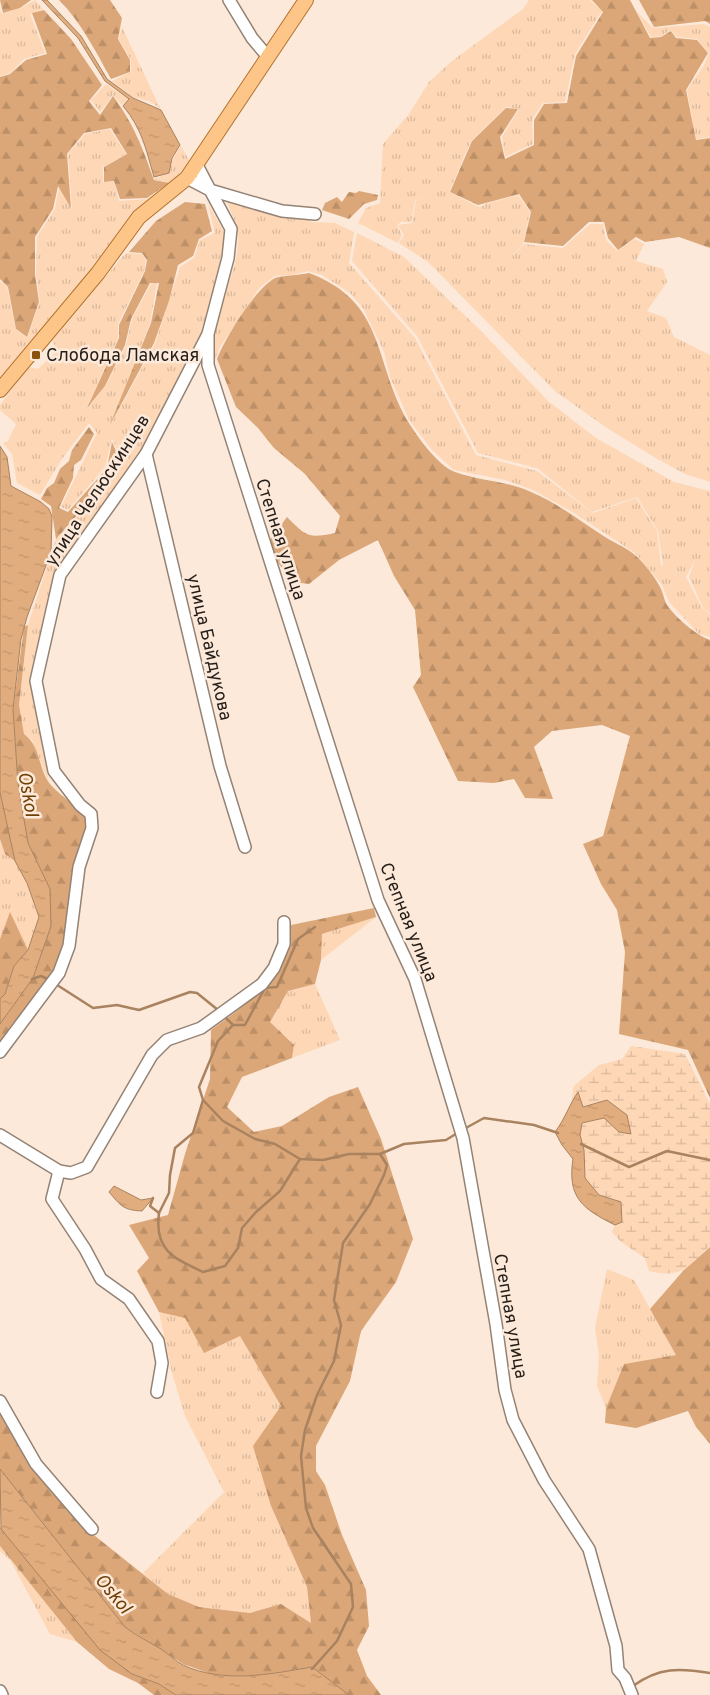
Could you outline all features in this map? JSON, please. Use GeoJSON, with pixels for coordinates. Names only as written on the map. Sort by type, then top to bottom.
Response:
{"type":"FeatureCollection","features":[{"type":"Feature","properties":{"kind":"main road"},"geometry":{"type":"LineString","coordinates":[[0,390],[98,272],[139,217],[187,178],[306,0]]}},
{"type":"Feature","properties":{"kind":"street"},"geometry":{"type":"LineString","coordinates":[[229,0],[252,38],[268,57]]}},
{"type":"Feature","properties":{"kind":"street","name":"Степная улица"},"geometry":{"type":"LineString","coordinates":[[197,165],[231,229],[228,258],[208,334],[208,365],[378,900],[415,979],[460,1126],[496,1324],[505,1390],[513,1420],[544,1480],[590,1549],[616,1646],[616,1663],[631,1691]]}},
{"type":"Feature","properties":{"kind":"street"},"geometry":{"type":"LineString","coordinates":[[187,178],[210,190],[282,211],[315,214]]}},
{"type":"Feature","properties":{"kind":"street","name":"улица Челюскинцев"},"geometry":{"type":"LineString","coordinates":[[0,1052],[14,1030],[52,985],[59,973],[68,946],[79,867],[92,828],[91,814],[80,805],[54,771],[36,681],[60,575],[146,454],[208,334]]}},
{"type":"Feature","properties":{"kind":"street","name":"улица Байдукова"},"geometry":{"type":"LineString","coordinates":[[146,454],[220,766],[245,847]]}},
{"type":"Feature","properties":{"kind":"street"},"geometry":{"type":"LineString","coordinates":[[0,1135],[59,1171],[71,1173],[87,1167],[152,1055],[167,1040],[201,1028],[262,984],[274,968],[284,944],[284,922]]}},
{"type":"Feature","properties":{"kind":"street"},"geometry":{"type":"LineString","coordinates":[[59,1171],[52,1199],[85,1250],[101,1280],[129,1299],[158,1341],[162,1363],[157,1392]]}},
{"type":"Feature","properties":{"kind":"street"},"geometry":{"type":"LineString","coordinates":[[0,1401],[36,1464],[92,1529]]}},
{"type":"Feature","properties":{"kind":"street"},"geometry":{"type":"LineString","coordinates":[[0,1691],[2,1695]]}},
{"type":"Feature","properties":{"kind":"green space"},"geometry":{"type":"Polygon","coordinates":[[[0,0],[31,0],[20,8],[3,13],[0,0]]]}},
{"type":"Feature","properties":{"kind":"green space"},"geometry":{"type":"Polygon","coordinates":[[[35,0],[43,9],[30,14],[45,53],[24,59],[10,73],[0,76],[0,10],[2,14],[21,8],[35,0]]]}},
{"type":"Feature","properties":{"kind":"green space"},"geometry":{"type":"Polygon","coordinates":[[[59,0],[110,0],[122,18],[118,39],[130,60],[130,72],[111,79],[81,28],[59,0]]]}},
{"type":"Feature","properties":{"kind":"green space"},"geometry":{"type":"Polygon","coordinates":[[[529,0],[590,0],[602,11],[575,54],[565,102],[543,103],[532,119],[533,144],[505,157],[502,137],[519,109],[506,107],[471,141],[449,192],[479,207],[485,205],[486,210],[485,204],[518,195],[530,212],[523,244],[503,266],[524,244],[563,248],[590,224],[603,224],[606,240],[617,251],[635,239],[644,244],[636,261],[663,269],[667,282],[647,311],[666,318],[674,337],[710,355],[710,482],[685,474],[654,457],[607,428],[555,391],[428,262],[399,243],[404,235],[398,225],[412,223],[416,201],[425,195],[415,201],[411,222],[401,222],[397,225],[402,235],[398,243],[358,223],[366,208],[380,203],[383,144],[409,114],[429,82],[452,61],[523,9],[529,0]]]}},
{"type":"Feature","properties":{"kind":"green space"},"geometry":{"type":"Polygon","coordinates":[[[592,0],[630,0],[650,38],[661,37],[671,31],[676,38],[697,40],[708,53],[686,90],[696,140],[710,138],[710,248],[679,237],[645,242],[636,237],[618,250],[608,238],[604,222],[589,222],[563,246],[524,242],[531,212],[519,194],[478,205],[450,192],[472,141],[506,108],[518,109],[500,137],[505,159],[534,145],[534,120],[544,104],[567,103],[576,56],[603,12],[592,0]]]}},
{"type":"Feature","properties":{"kind":"green space"},"geometry":{"type":"Polygon","coordinates":[[[639,0],[710,0],[710,24],[705,21],[654,27],[639,0]]]}},
{"type":"Feature","properties":{"kind":"green space"},"geometry":{"type":"Polygon","coordinates":[[[44,10],[71,39],[102,85],[89,101],[100,115],[113,96],[137,136],[154,180],[169,183],[147,198],[120,199],[114,181],[104,182],[104,167],[127,154],[111,128],[84,133],[67,154],[71,208],[58,186],[53,209],[35,237],[35,274],[39,302],[27,337],[16,329],[8,287],[0,279],[0,77],[10,74],[26,60],[47,54],[32,13],[44,10]]]}},
{"type":"Feature","properties":{"kind":"green space"},"geometry":{"type":"Polygon","coordinates":[[[636,11],[653,28],[704,24],[710,27],[710,137],[696,139],[687,90],[704,65],[709,53],[697,39],[677,37],[671,30],[661,36],[651,37],[636,11]]]}},
{"type":"Feature","properties":{"kind":"green space"},"geometry":{"type":"Polygon","coordinates":[[[122,27],[160,108],[149,101],[133,97],[112,81],[131,72],[131,60],[119,39],[122,27]]]}},
{"type":"Feature","properties":{"kind":"green space"},"geometry":{"type":"Polygon","coordinates":[[[106,84],[128,99],[122,105],[113,95],[100,112],[91,100],[106,84]]]}},
{"type":"Feature","properties":{"kind":"green space"},"geometry":{"type":"Polygon","coordinates":[[[110,129],[126,154],[103,167],[103,182],[114,182],[119,201],[148,199],[169,183],[154,179],[169,173],[173,158],[181,146],[190,162],[0,378],[0,281],[7,287],[16,330],[27,338],[40,302],[36,274],[37,237],[55,209],[59,188],[72,209],[68,154],[85,134],[110,129]]]}},
{"type":"Feature","properties":{"kind":"green space"},"geometry":{"type":"Polygon","coordinates":[[[359,191],[378,195],[377,200],[364,204],[349,219],[322,210],[325,203],[337,197],[342,202],[349,192],[356,193],[359,191]]]}},
{"type":"Feature","properties":{"kind":"green space"},"geometry":{"type":"Polygon","coordinates":[[[226,200],[306,218],[312,222],[335,223],[354,232],[349,263],[415,338],[476,455],[537,471],[593,513],[636,498],[657,531],[661,566],[663,565],[658,531],[637,497],[592,512],[537,468],[478,453],[417,336],[352,261],[357,233],[404,257],[481,331],[548,401],[596,438],[674,482],[710,491],[710,613],[703,608],[689,577],[695,560],[686,577],[702,608],[710,614],[710,637],[699,634],[669,602],[662,585],[635,553],[574,513],[533,490],[505,480],[454,470],[432,450],[409,420],[390,377],[384,352],[363,308],[350,293],[322,275],[308,271],[292,275],[275,276],[259,288],[220,347],[213,364],[211,350],[213,334],[238,248],[238,233],[235,221],[226,200]]]}},
{"type":"Feature","properties":{"kind":"green space"},"geometry":{"type":"Polygon","coordinates":[[[185,202],[205,204],[212,231],[199,239],[193,256],[178,265],[169,301],[154,343],[109,427],[151,323],[159,283],[150,283],[131,319],[125,345],[105,386],[87,408],[119,338],[119,325],[145,271],[147,260],[142,253],[129,252],[156,221],[185,202]]]}},
{"type":"Feature","properties":{"kind":"green space"},"geometry":{"type":"Polygon","coordinates":[[[208,204],[224,232],[221,272],[203,334],[164,411],[138,455],[58,569],[34,689],[49,783],[32,740],[24,734],[19,705],[28,625],[56,539],[117,473],[117,450],[112,438],[105,467],[68,510],[61,507],[97,433],[89,423],[62,459],[40,495],[17,483],[12,454],[3,443],[8,441],[16,424],[0,410],[0,405],[29,367],[38,369],[53,355],[56,347],[52,341],[123,256],[127,253],[142,254],[146,260],[144,271],[118,324],[118,338],[86,409],[105,387],[126,346],[132,319],[151,284],[157,283],[150,323],[109,428],[155,344],[180,267],[194,258],[200,240],[215,233],[208,204]]]}},
{"type":"Feature","properties":{"kind":"green space"},"geometry":{"type":"Polygon","coordinates":[[[309,273],[334,285],[352,300],[365,316],[374,335],[396,398],[407,420],[435,457],[448,469],[522,488],[541,496],[606,538],[627,549],[652,574],[661,589],[667,605],[675,615],[687,626],[710,640],[710,1098],[688,1050],[619,1034],[625,952],[617,910],[601,884],[583,844],[603,836],[630,736],[602,725],[552,731],[534,747],[553,799],[525,798],[514,779],[494,783],[458,781],[413,687],[421,675],[415,610],[394,576],[378,540],[339,560],[309,584],[293,582],[276,560],[270,540],[287,517],[303,532],[319,536],[335,533],[340,516],[305,474],[274,448],[258,428],[236,407],[217,359],[227,339],[250,303],[267,284],[277,277],[309,273]]]}},
{"type":"Feature","properties":{"kind":"green space"},"geometry":{"type":"Polygon","coordinates":[[[89,427],[94,434],[81,460],[74,465],[73,478],[59,508],[68,512],[107,468],[112,442],[116,451],[115,472],[56,539],[51,506],[41,499],[47,488],[54,483],[60,469],[69,461],[72,450],[89,427]]]}},
{"type":"Feature","properties":{"kind":"green space"},"geometry":{"type":"Polygon","coordinates":[[[28,625],[19,705],[24,734],[34,745],[43,772],[50,784],[81,813],[89,826],[64,946],[55,974],[0,1043],[0,1024],[33,978],[47,938],[50,889],[28,843],[18,784],[13,710],[24,627],[28,625]]]}},
{"type":"Feature","properties":{"kind":"green space"},"geometry":{"type":"Polygon","coordinates":[[[0,792],[15,861],[5,854],[0,839],[0,792]]]}},
{"type":"Feature","properties":{"kind":"green space"},"geometry":{"type":"Polygon","coordinates":[[[0,839],[5,854],[15,861],[27,883],[39,917],[28,950],[10,913],[0,939],[0,839]]]}},
{"type":"Feature","properties":{"kind":"green space"},"geometry":{"type":"Polygon","coordinates":[[[374,908],[376,917],[322,934],[321,960],[315,984],[288,991],[270,1022],[294,1045],[292,1058],[242,1077],[227,1107],[254,1132],[282,1126],[329,1097],[358,1087],[381,1139],[413,1239],[396,1282],[361,1331],[350,1381],[316,1446],[316,1471],[325,1485],[342,1535],[366,1590],[369,1626],[357,1650],[367,1676],[381,1695],[349,1695],[312,1667],[261,1675],[231,1676],[211,1674],[183,1664],[125,1627],[0,1469],[0,1407],[90,1532],[168,1594],[199,1607],[250,1613],[281,1604],[311,1623],[307,1587],[271,1506],[253,1446],[281,1406],[240,1336],[204,1353],[185,1318],[159,1312],[137,1271],[149,1258],[129,1225],[168,1215],[185,1154],[210,1079],[211,1030],[239,1010],[275,973],[284,958],[289,943],[291,925],[374,908]]]}},
{"type":"Feature","properties":{"kind":"green space"},"geometry":{"type":"Polygon","coordinates":[[[10,912],[28,950],[14,966],[5,994],[0,999],[0,939],[10,912]]]}},
{"type":"Feature","properties":{"kind":"green space"},"geometry":{"type":"Polygon","coordinates":[[[376,917],[321,960],[322,934],[376,917]]]}},
{"type":"Feature","properties":{"kind":"green space"},"geometry":{"type":"Polygon","coordinates":[[[315,984],[340,1040],[292,1058],[294,1045],[270,1022],[288,991],[315,984]]]}},
{"type":"Feature","properties":{"kind":"green space"},"geometry":{"type":"Polygon","coordinates":[[[631,1046],[685,1054],[710,1104],[710,1246],[689,1265],[677,1272],[660,1273],[649,1271],[645,1258],[621,1242],[612,1232],[615,1225],[622,1222],[621,1202],[599,1195],[585,1178],[584,1150],[580,1135],[582,1124],[604,1118],[620,1132],[631,1134],[627,1115],[607,1100],[582,1107],[578,1093],[572,1101],[573,1088],[599,1065],[622,1059],[631,1046]]]}},
{"type":"Feature","properties":{"kind":"green space"},"geometry":{"type":"Polygon","coordinates":[[[710,1247],[710,1444],[696,1427],[688,1411],[636,1428],[605,1423],[606,1408],[624,1364],[676,1355],[650,1309],[683,1271],[710,1247]]]}},
{"type":"Feature","properties":{"kind":"green space"},"geometry":{"type":"Polygon","coordinates":[[[607,1269],[634,1280],[676,1355],[624,1364],[606,1408],[597,1386],[599,1356],[595,1328],[607,1269]]]}},
{"type":"Feature","properties":{"kind":"green space"},"geometry":{"type":"Polygon","coordinates":[[[159,1312],[185,1317],[240,1335],[281,1406],[271,1506],[307,1587],[311,1623],[281,1604],[250,1613],[199,1607],[168,1594],[143,1573],[224,1492],[185,1416],[172,1373],[159,1312]]]}},
{"type":"Feature","properties":{"kind":"green space"},"geometry":{"type":"Polygon","coordinates":[[[0,1527],[49,1586],[132,1674],[159,1684],[176,1695],[154,1695],[138,1683],[109,1669],[77,1642],[0,1546],[0,1527]]]}},
{"type":"Feature","properties":{"kind":"green space"},"geometry":{"type":"Polygon","coordinates":[[[0,1546],[77,1642],[50,1634],[10,1560],[0,1551],[0,1546]]]}},
{"type":"Feature","properties":{"kind":"water"},"geometry":{"type":"Polygon","coordinates":[[[42,0],[47,0],[81,36],[107,79],[133,98],[161,110],[180,145],[172,158],[169,173],[154,177],[139,131],[123,106],[129,99],[105,81],[78,38],[42,0]]]}},
{"type":"Feature","properties":{"kind":"water"},"geometry":{"type":"Polygon","coordinates":[[[0,446],[7,457],[11,486],[41,502],[49,509],[52,516],[51,552],[21,639],[13,709],[18,784],[28,843],[50,889],[51,926],[33,978],[0,1024],[0,999],[5,994],[14,966],[28,950],[39,917],[27,883],[15,861],[0,792],[0,446]]]}},
{"type":"Feature","properties":{"kind":"water"},"geometry":{"type":"Polygon","coordinates":[[[578,1092],[583,1107],[607,1100],[627,1115],[631,1134],[619,1132],[604,1118],[582,1123],[580,1135],[584,1150],[585,1178],[599,1195],[621,1202],[622,1222],[615,1225],[594,1213],[580,1201],[575,1193],[573,1184],[573,1159],[555,1132],[578,1092]]]}},
{"type":"Feature","properties":{"kind":"water"},"geometry":{"type":"Polygon","coordinates":[[[114,1186],[141,1200],[153,1198],[142,1211],[131,1210],[120,1204],[109,1192],[114,1186]]]}},
{"type":"Feature","properties":{"kind":"water"},"geometry":{"type":"Polygon","coordinates":[[[0,1469],[125,1627],[138,1636],[161,1649],[183,1665],[199,1671],[231,1676],[247,1676],[312,1667],[349,1695],[176,1695],[159,1684],[132,1674],[100,1650],[1,1529],[0,1469]]]}},
{"type":"Feature","properties":{"kind":"waterway"},"geometry":{"type":"LineString","coordinates":[[224,1016],[233,1025],[245,1025],[265,988],[277,987],[298,939],[315,927]]}},
{"type":"Feature","properties":{"kind":"waterway"},"geometry":{"type":"LineString","coordinates":[[32,979],[41,976],[50,980]]}},
{"type":"Feature","properties":{"kind":"waterway"},"geometry":{"type":"LineString","coordinates":[[54,983],[93,1008],[117,1005],[139,1010],[190,992],[197,993],[218,1010]]}},
{"type":"Feature","properties":{"kind":"waterway"},"geometry":{"type":"LineString","coordinates":[[233,1025],[218,1041],[199,1087],[203,1100],[223,1121],[255,1139],[275,1144],[300,1159],[323,1160],[349,1154],[380,1154],[404,1144],[446,1140],[459,1132]]}},
{"type":"Feature","properties":{"kind":"waterway"},"geometry":{"type":"LineString","coordinates":[[153,1198],[150,1206],[159,1213],[169,1193],[175,1148],[193,1133],[203,1100]]}},
{"type":"Feature","properties":{"kind":"waterway"},"geometry":{"type":"LineString","coordinates":[[464,1129],[484,1118],[534,1125],[558,1133]]}},
{"type":"Feature","properties":{"kind":"waterway"},"geometry":{"type":"LineString","coordinates":[[581,1144],[629,1167],[667,1151],[710,1160]]}},
{"type":"Feature","properties":{"kind":"waterway"},"geometry":{"type":"LineString","coordinates":[[312,1669],[337,1641],[353,1607],[351,1584],[313,1528],[306,1508],[301,1456],[305,1430],[317,1395],[334,1361],[341,1325],[334,1300],[343,1243],[370,1204],[384,1175],[387,1165],[380,1154]]}},
{"type":"Feature","properties":{"kind":"waterway"},"geometry":{"type":"LineString","coordinates":[[159,1213],[158,1226],[160,1236],[163,1244],[175,1257],[203,1272],[225,1266],[238,1248],[242,1228],[256,1212],[280,1191],[300,1159]]}},
{"type":"Feature","properties":{"kind":"waterway"},"geometry":{"type":"LineString","coordinates":[[633,1686],[652,1675],[670,1670],[710,1673]]}},
{"type":"Feature","properties":{"kind":"place","name":"Слобода Ламская"},"geometry":{"type":"Point","coordinates":[36,355]}},
{"type":"Feature","properties":{"kind":"water label","name":"Oskol"},"geometry":{"type":"Point","coordinates":[29,794]}},
{"type":"Feature","properties":{"kind":"water label","name":"Oskol"},"geometry":{"type":"Point","coordinates":[114,1593]}}]}
